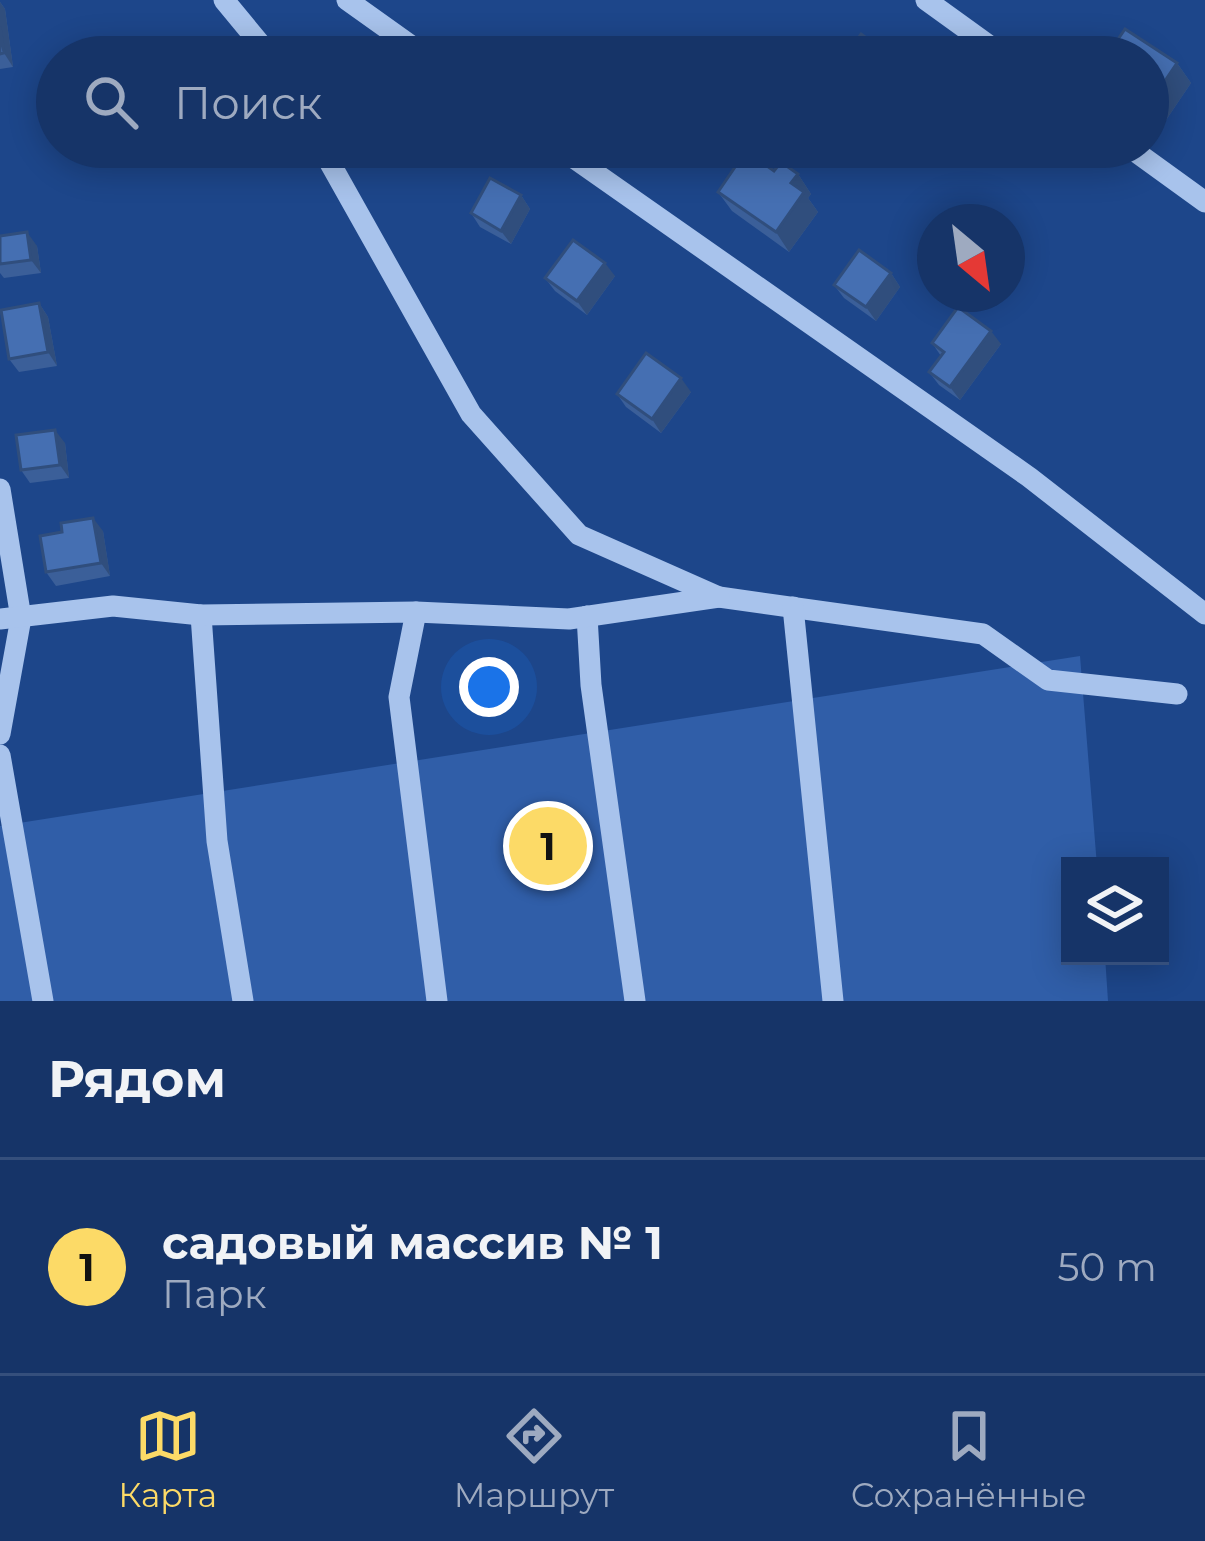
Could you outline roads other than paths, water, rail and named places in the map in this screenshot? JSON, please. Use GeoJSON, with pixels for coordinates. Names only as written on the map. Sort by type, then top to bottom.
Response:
{"type":"FeatureCollection","features":[{"type":"Feature","properties":{"kind":"street"},"geometry":{"type":"LineString","coordinates":[[224,0],[254,36]]}},
{"type":"Feature","properties":{"kind":"street"},"geometry":{"type":"LineString","coordinates":[[347,0],[398,36]]}},
{"type":"Feature","properties":{"kind":"street"},"geometry":{"type":"LineString","coordinates":[[926,0],[975,36]]}},
{"type":"Feature","properties":{"kind":"street"},"geometry":{"type":"LineString","coordinates":[[333,168],[471,414],[579,535],[719,598]]}},
{"type":"Feature","properties":{"kind":"street"},"geometry":{"type":"LineString","coordinates":[[588,168],[1029,476],[1205,614]]}},
{"type":"Feature","properties":{"kind":"street"},"geometry":{"type":"LineString","coordinates":[[1158,168],[1205,202]]}},
{"type":"Feature","properties":{"kind":"street"},"geometry":{"type":"LineString","coordinates":[[0,489],[10,618],[0,734]]}},
{"type":"Feature","properties":{"kind":"street"},"geometry":{"type":"LineString","coordinates":[[10,618],[113,606],[202,615],[587,616],[719,598],[983,634],[1048,680],[1177,694]]}},
{"type":"Feature","properties":{"kind":"street"},"geometry":{"type":"LineString","coordinates":[[793,607],[833,1001]]}},
{"type":"Feature","properties":{"kind":"street"},"geometry":{"type":"LineString","coordinates":[[416,612],[399,697],[437,1001]]}},
{"type":"Feature","properties":{"kind":"street"},"geometry":{"type":"LineString","coordinates":[[202,615],[218,841],[243,1001]]}},
{"type":"Feature","properties":{"kind":"street"},"geometry":{"type":"LineString","coordinates":[[587,616],[635,1001]]}},
{"type":"Feature","properties":{"kind":"street"},"geometry":{"type":"LineString","coordinates":[[0,755],[43,1001]]}},
{"type":"Feature","properties":{"kind":"place","name":"садовый массив № 1"},"geometry":{"type":"Point","coordinates":[548,846]}}]}
